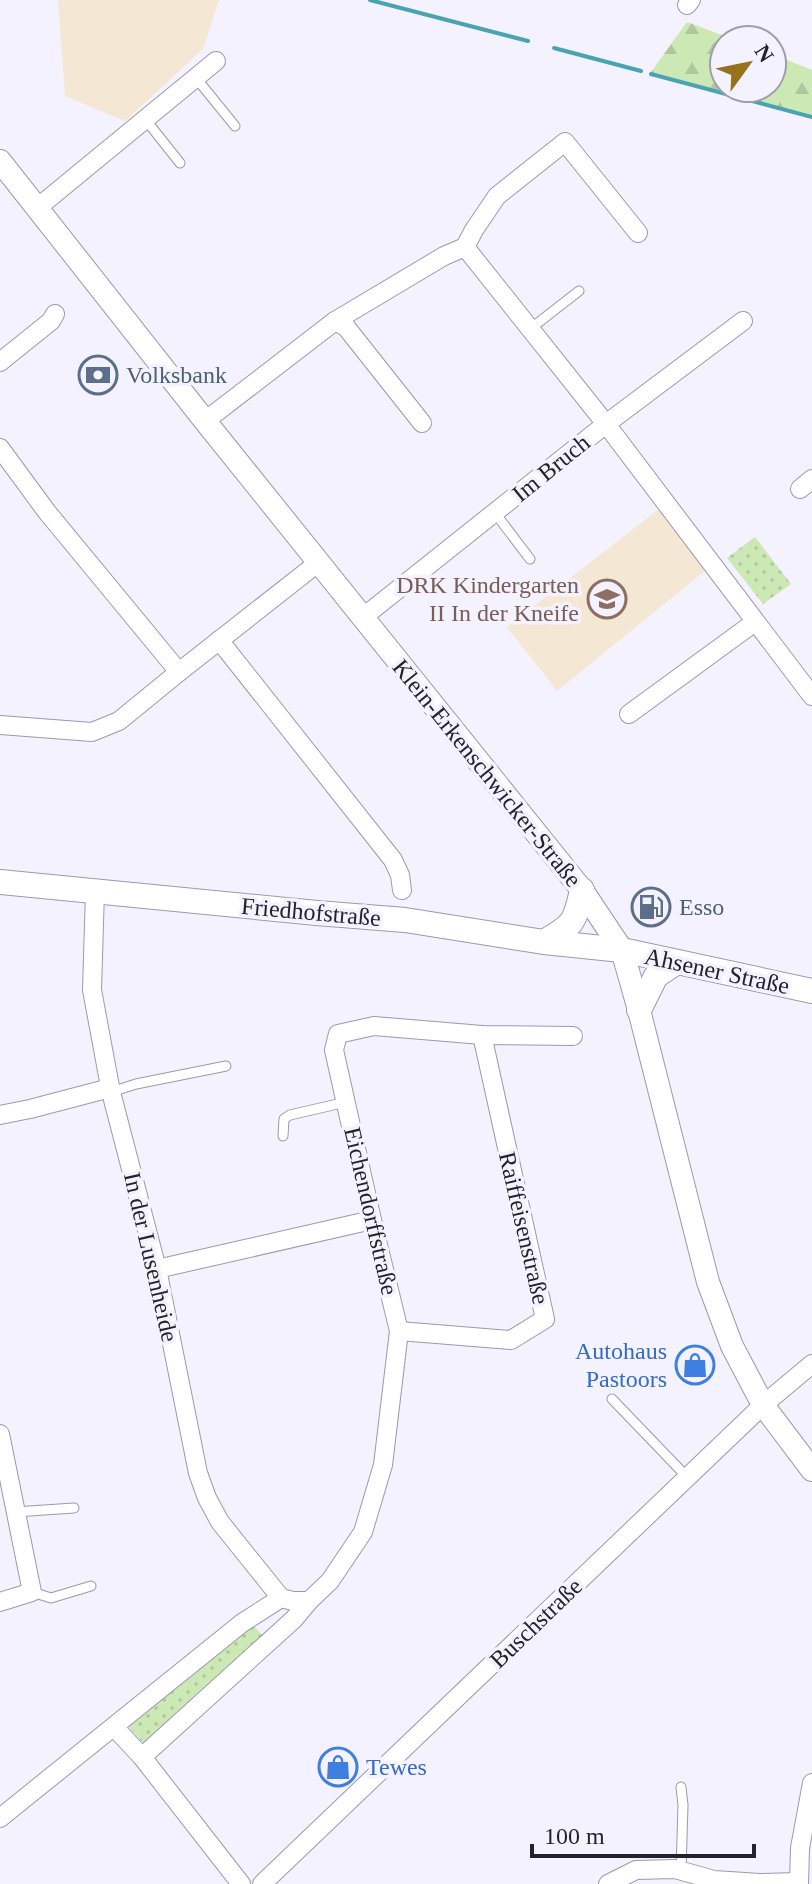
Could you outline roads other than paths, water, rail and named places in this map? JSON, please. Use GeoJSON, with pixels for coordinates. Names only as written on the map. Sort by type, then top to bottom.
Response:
{"type":"FeatureCollection","features":[{"type":"Feature","properties":{"kind":"main road","name":"Friedhofstraße"},"geometry":{"type":"LineString","coordinates":[[0,882],[405,920],[544,942],[622,950]]}},
{"type":"Feature","properties":{"kind":"main road"},"geometry":{"type":"LineString","coordinates":[[544,942],[570,927],[577,914],[582,890]]}},
{"type":"Feature","properties":{"kind":"main road","name":"Ahsener Straße"},"geometry":{"type":"LineString","coordinates":[[622,950],[812,991]]}},
{"type":"Feature","properties":{"kind":"main road"},"geometry":{"type":"LineString","coordinates":[[639,1010],[656,976],[677,962]]}},
{"type":"Feature","properties":{"kind":"street"},"geometry":{"type":"LineString","coordinates":[[36,209],[216,61]]}},
{"type":"Feature","properties":{"kind":"street"},"geometry":{"type":"LineString","coordinates":[[205,421],[335,321],[444,256],[465,247],[497,196],[565,142],[638,233]]}},
{"type":"Feature","properties":{"kind":"street","name":"Klein-Erkenschwicker-Straße"},"geometry":{"type":"LineString","coordinates":[[0,161],[582,890],[622,950],[708,1282],[732,1346],[763,1405],[812,1470]]}},
{"type":"Feature","properties":{"kind":"street"},"geometry":{"type":"LineString","coordinates":[[465,247],[606,424],[812,696]]}},
{"type":"Feature","properties":{"kind":"street"},"geometry":{"type":"LineString","coordinates":[[0,362],[51,321],[55,314]]}},
{"type":"Feature","properties":{"kind":"street"},"geometry":{"type":"LineString","coordinates":[[335,321],[346,327],[422,423]]}},
{"type":"Feature","properties":{"kind":"street","name":"Im Bruch"},"geometry":{"type":"LineString","coordinates":[[362,618],[606,424],[743,321]]}},
{"type":"Feature","properties":{"kind":"street"},"geometry":{"type":"LineString","coordinates":[[0,448],[47,512],[179,672]]}},
{"type":"Feature","properties":{"kind":"street"},"geometry":{"type":"LineString","coordinates":[[0,725],[92,732],[119,721],[319,562]]}},
{"type":"Feature","properties":{"kind":"street"},"geometry":{"type":"LineString","coordinates":[[629,714],[755,622]]}},
{"type":"Feature","properties":{"kind":"street"},"geometry":{"type":"LineString","coordinates":[[219,640],[393,860],[402,890]]}},
{"type":"Feature","properties":{"kind":"street","name":"In der Lusenheide"},"geometry":{"type":"LineString","coordinates":[[95,891],[92,990],[110,1090],[157,1269],[198,1473],[220,1522],[281,1598]]}},
{"type":"Feature","properties":{"kind":"street","name":"Eichendorffstraße"},"geometry":{"type":"LineString","coordinates":[[142,1757],[294,1619],[330,1581],[363,1532],[383,1465],[399,1331],[334,1050],[338,1034],[374,1026],[482,1035],[573,1036]]}},
{"type":"Feature","properties":{"kind":"street","name":"Raiffeisenstraße"},"geometry":{"type":"LineString","coordinates":[[399,1331],[511,1340],[545,1319],[482,1035]]}},
{"type":"Feature","properties":{"kind":"street"},"geometry":{"type":"LineString","coordinates":[[0,1115],[110,1090]]}},
{"type":"Feature","properties":{"kind":"street"},"geometry":{"type":"LineString","coordinates":[[157,1269],[372,1220]]}},
{"type":"Feature","properties":{"kind":"street","name":"Buschstraße"},"geometry":{"type":"LineString","coordinates":[[262,1884],[763,1405],[812,1364]]}},
{"type":"Feature","properties":{"kind":"street"},"geometry":{"type":"LineString","coordinates":[[0,1434],[32,1592],[0,1602]]}},
{"type":"Feature","properties":{"kind":"street"},"geometry":{"type":"LineString","coordinates":[[0,1818],[242,1623],[281,1598],[309,1601]]}},
{"type":"Feature","properties":{"kind":"street"},"geometry":{"type":"LineString","coordinates":[[114,1727],[142,1757],[241,1884]]}},
{"type":"Feature","properties":{"kind":"street"},"geometry":{"type":"LineString","coordinates":[[608,1884],[636,1870],[681,1871],[714,1880],[799,1883],[804,1817],[812,1783]]}},
{"type":"Feature","properties":{"kind":"lane"},"geometry":{"type":"LineString","coordinates":[[196,78],[235,126]]}},
{"type":"Feature","properties":{"kind":"lane"},"geometry":{"type":"LineString","coordinates":[[145,119],[180,163]]}},
{"type":"Feature","properties":{"kind":"lane"},"geometry":{"type":"LineString","coordinates":[[530,329],[579,291]]}},
{"type":"Feature","properties":{"kind":"lane"},"geometry":{"type":"LineString","coordinates":[[495,513],[530,559]]}},
{"type":"Feature","properties":{"kind":"lane"},"geometry":{"type":"LineString","coordinates":[[110,1090],[226,1066]]}},
{"type":"Feature","properties":{"kind":"lane"},"geometry":{"type":"LineString","coordinates":[[283,1136],[284,1119],[290,1115],[346,1102]]}},
{"type":"Feature","properties":{"kind":"lane"},"geometry":{"type":"LineString","coordinates":[[612,1399],[688,1478]]}},
{"type":"Feature","properties":{"kind":"lane"},"geometry":{"type":"LineString","coordinates":[[15,1512],[74,1508]]}},
{"type":"Feature","properties":{"kind":"lane"},"geometry":{"type":"LineString","coordinates":[[32,1592],[51,1598],[91,1586]]}},
{"type":"Feature","properties":{"kind":"lane"},"geometry":{"type":"LineString","coordinates":[[681,1787],[681,1871]]}},
{"type":"Feature","properties":{"kind":"waterway"},"geometry":{"type":"LineString","coordinates":[[370,0],[528,41]]}},
{"type":"Feature","properties":{"kind":"waterway"},"geometry":{"type":"LineString","coordinates":[[554,48],[641,71]]}},
{"type":"Feature","properties":{"kind":"waterway"},"geometry":{"type":"LineString","coordinates":[[651,74],[812,117]]}},
{"type":"Feature","properties":{"kind":"place","name":"Volksbank"},"geometry":{"type":"Point","coordinates":[98,375]}},
{"type":"Feature","properties":{"kind":"place","name":"DRK Kindergarten II In der Kneife"},"geometry":{"type":"Point","coordinates":[607,599]}},
{"type":"Feature","properties":{"kind":"place","name":"Esso"},"geometry":{"type":"Point","coordinates":[651,907]}},
{"type":"Feature","properties":{"kind":"place","name":"Autohaus Pastoors"},"geometry":{"type":"Point","coordinates":[695,1365]}},
{"type":"Feature","properties":{"kind":"place","name":"Tewes"},"geometry":{"type":"Point","coordinates":[338,1767]}}]}
